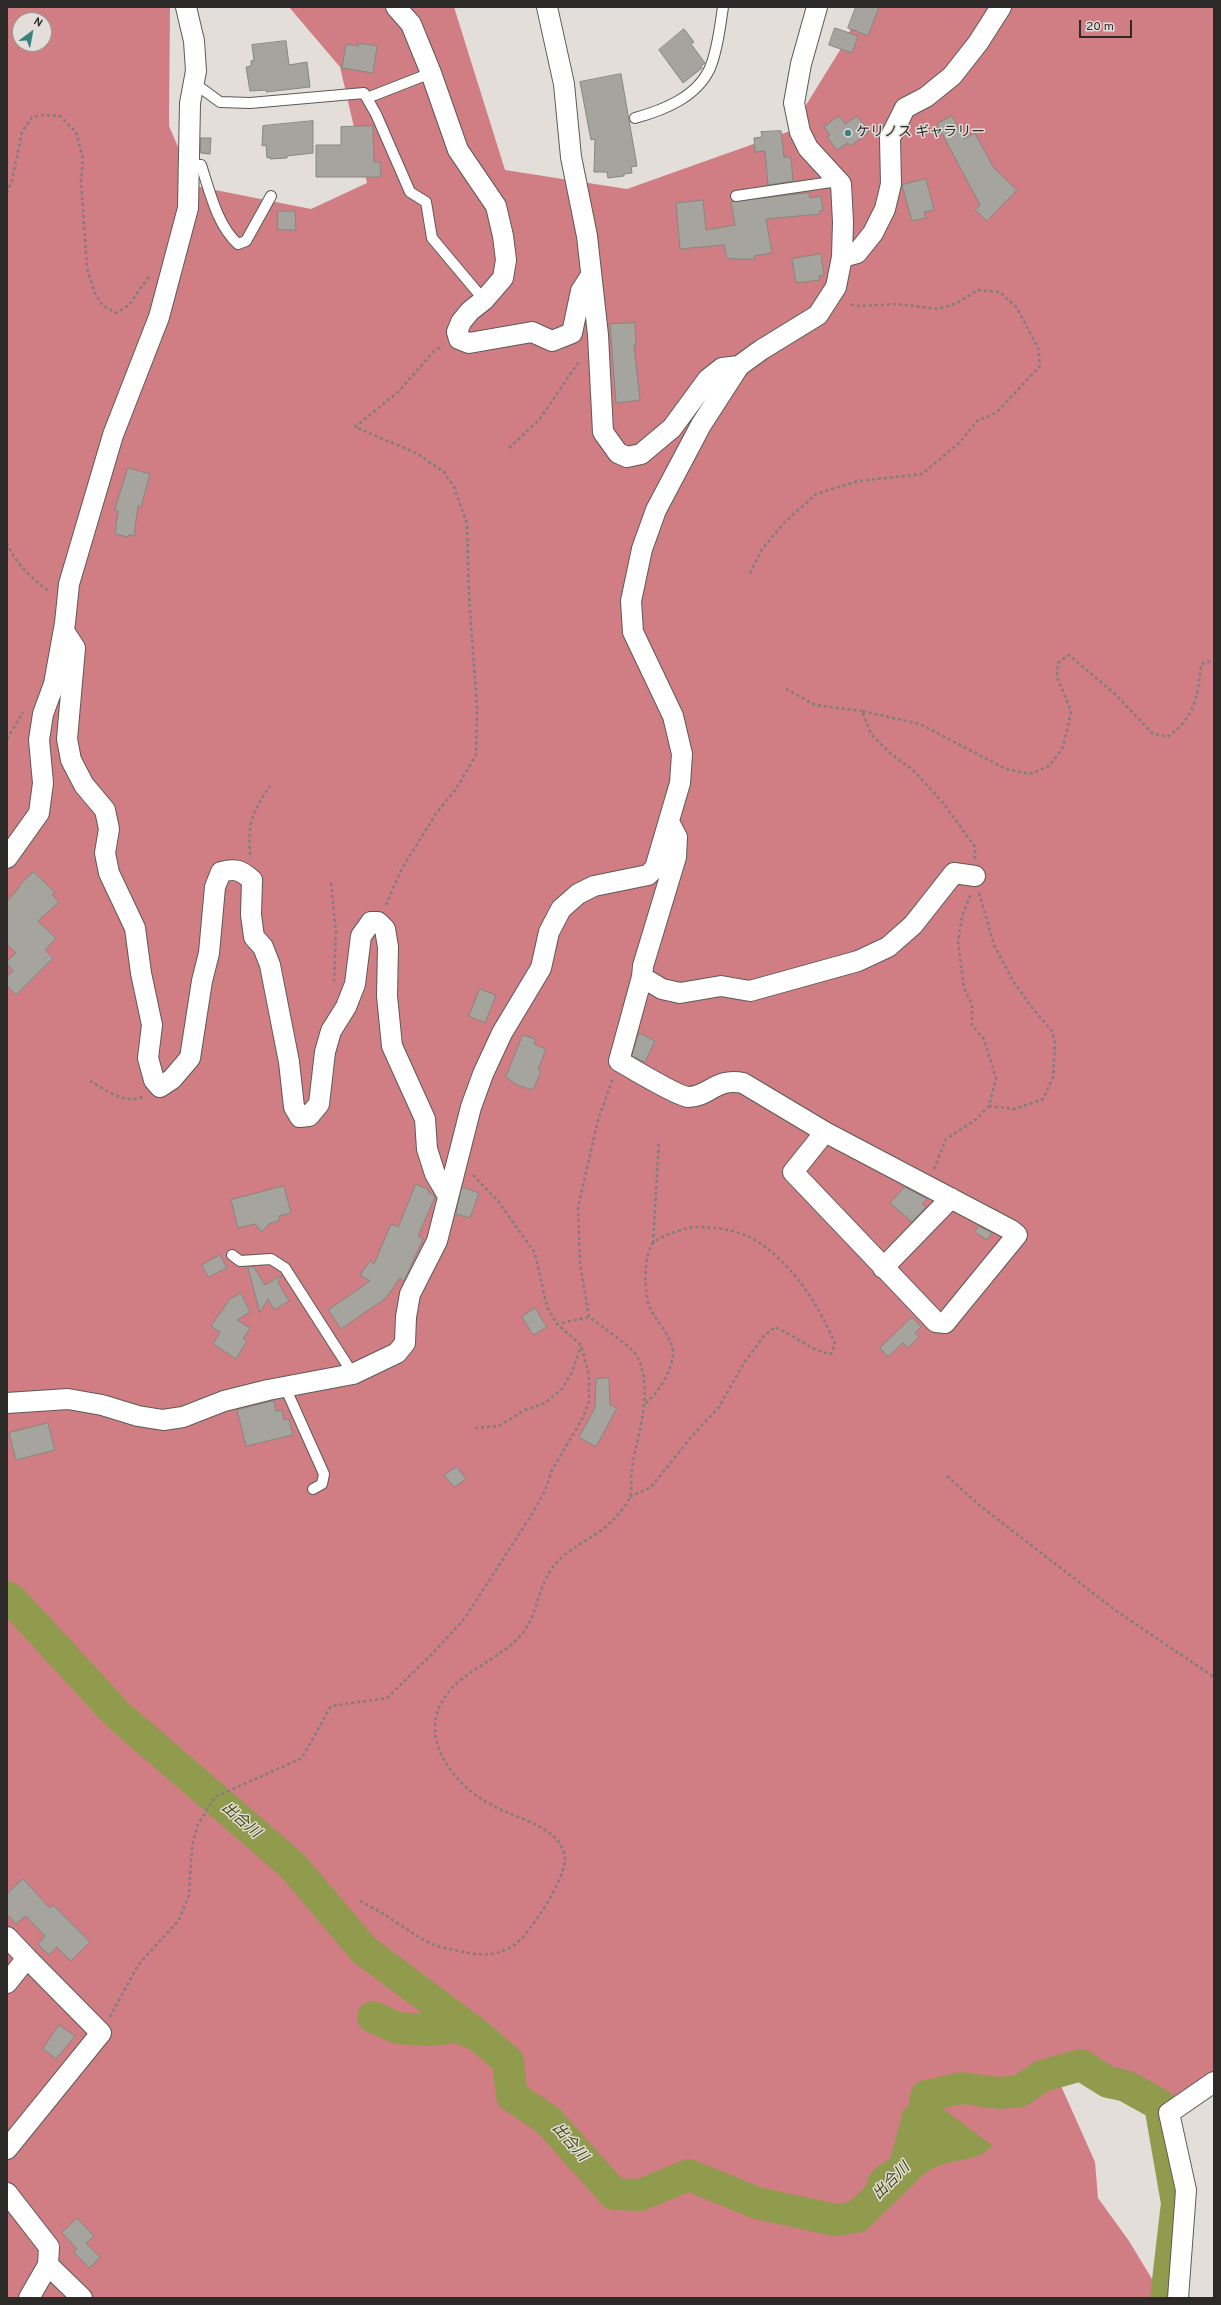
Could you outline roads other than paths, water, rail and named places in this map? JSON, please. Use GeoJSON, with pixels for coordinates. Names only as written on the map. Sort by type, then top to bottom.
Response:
{"type":"FeatureCollection","features":[{"type":"Feature","properties":{"kind":"street"},"geometry":{"type":"LineString","coordinates":[[7,858],[39,813],[43,783],[39,740],[43,714],[54,684],[64,631],[69,584],[113,435],[159,317],[188,208],[190,164],[189,125],[196,71],[194,49],[186,7]]}},
{"type":"Feature","properties":{"kind":"street"},"geometry":{"type":"LineString","coordinates":[[396,7],[410,24],[432,73],[458,150],[496,206],[503,236],[506,260],[503,278],[484,300],[461,322],[457,332],[460,339],[469,343],[532,332],[552,341],[572,333],[581,291],[590,277]]}},
{"type":"Feature","properties":{"kind":"street"},"geometry":{"type":"LineString","coordinates":[[547,7],[564,84],[571,157],[587,236],[590,277],[598,335],[603,432],[618,453],[627,457],[641,454],[658,443],[690,406],[708,379],[722,368],[739,366]]}},
{"type":"Feature","properties":{"kind":"street"},"geometry":{"type":"LineString","coordinates":[[842,257],[857,253],[873,233],[886,209],[891,184],[890,138],[906,108],[926,97],[952,76],[978,43],[1001,7]]}},
{"type":"Feature","properties":{"kind":"street"},"geometry":{"type":"LineString","coordinates":[[7,1403],[68,1399],[102,1405],[138,1416],[163,1420],[184,1417],[224,1401],[285,1387],[353,1374],[397,1353],[405,1342],[406,1317],[410,1294],[436,1241],[471,1107],[483,1074],[502,1033],[541,968],[549,932],[561,909],[578,894],[594,886],[648,875],[655,868],[669,822],[680,783],[682,754],[673,716],[633,632],[631,601],[642,549],[656,510],[701,425],[739,366],[761,350],[818,315],[836,287],[842,257],[842,184],[808,148],[800,132],[794,103],[810,10]]}},
{"type":"Feature","properties":{"kind":"street"},"geometry":{"type":"LineString","coordinates":[[64,631],[74,648],[67,739],[71,760],[84,785],[105,810],[108,828],[105,853],[109,873],[135,928],[141,973],[152,1025],[148,1058],[154,1080],[160,1087],[172,1079],[190,1058],[202,981],[209,954],[215,887],[221,872],[232,869],[243,871],[252,880],[251,915],[254,937],[263,947],[270,965],[289,1062],[294,1107],[300,1117],[310,1116],[319,1104],[325,1052],[331,1031],[346,1007],[355,984],[361,936],[371,922],[378,922],[385,929],[388,947],[387,996],[392,1046],[425,1119],[427,1149],[433,1168],[448,1196]]}},
{"type":"Feature","properties":{"kind":"street"},"geometry":{"type":"LineString","coordinates":[[669,822],[677,837],[676,857],[643,966],[642,977],[619,1061],[686,1097],[699,1094],[722,1082],[733,1080],[743,1083],[825,1132],[1011,1230],[1017,1235],[945,1323],[936,1322],[793,1172],[825,1132]]}},
{"type":"Feature","properties":{"kind":"street"},"geometry":{"type":"LineString","coordinates":[[642,977],[662,989],[680,993],[721,986],[750,991],[858,961],[888,947],[913,925],[954,873],[975,876]]}},
{"type":"Feature","properties":{"kind":"street"},"geometry":{"type":"LineString","coordinates":[[883,1268],[951,1198]]}},
{"type":"Feature","properties":{"kind":"street"},"geometry":{"type":"LineString","coordinates":[[7,1937],[101,2033],[7,2149]]}},
{"type":"Feature","properties":{"kind":"street"},"geometry":{"type":"LineString","coordinates":[[7,1983],[27,1958]]}},
{"type":"Feature","properties":{"kind":"street"},"geometry":{"type":"LineString","coordinates":[[1178,2298],[1186,2190],[1169,2113],[1214,2082]]}},
{"type":"Feature","properties":{"kind":"street"},"geometry":{"type":"LineString","coordinates":[[7,2193],[49,2247],[48,2265],[28,2298]]}},
{"type":"Feature","properties":{"kind":"street"},"geometry":{"type":"LineString","coordinates":[[48,2265],[82,2298]]}},
{"type":"Feature","properties":{"kind":"lane"},"geometry":{"type":"LineString","coordinates":[[636,118],[670,106],[699,86],[710,67],[723,7]]}},
{"type":"Feature","properties":{"kind":"lane"},"geometry":{"type":"LineString","coordinates":[[367,98],[432,73]]}},
{"type":"Feature","properties":{"kind":"lane"},"geometry":{"type":"LineString","coordinates":[[194,84],[220,102],[250,103],[364,93],[376,114],[410,192],[426,202],[432,238],[484,300]]}},
{"type":"Feature","properties":{"kind":"lane"},"geometry":{"type":"LineString","coordinates":[[190,164],[202,166],[221,220],[230,237],[238,244],[246,241],[271,196]]}},
{"type":"Feature","properties":{"kind":"lane"},"geometry":{"type":"LineString","coordinates":[[736,196],[838,181]]}},
{"type":"Feature","properties":{"kind":"lane"},"geometry":{"type":"LineString","coordinates":[[232,1255],[240,1261],[270,1259],[285,1268],[353,1374]]}},
{"type":"Feature","properties":{"kind":"lane"},"geometry":{"type":"LineString","coordinates":[[285,1387],[324,1474],[322,1484],[314,1489]]}},
{"type":"Feature","properties":{"kind":"water"},"geometry":{"type":"Polygon","coordinates":[[[926,2096],[993,2146],[980,2155],[936,2167],[919,2178],[908,2190],[894,2200],[871,2203],[867,2188],[869,2176],[877,2167],[890,2159],[903,2111],[915,2097],[926,2096]]]}},
{"type":"Feature","properties":{"kind":"waterway","name":"出合川"},"geometry":{"type":"LineString","coordinates":[[7,1597],[12,1600],[117,1714],[293,1866],[364,1950],[474,2032]]}},
{"type":"Feature","properties":{"kind":"waterway","name":"出合川"},"geometry":{"type":"LineString","coordinates":[[373,2017],[397,2028],[428,2030],[457,2027],[479,2036],[508,2061],[512,2096],[548,2120],[614,2194],[640,2195],[689,2175],[757,2203],[835,2220],[857,2217],[918,2157],[926,2096],[962,2088],[999,2093],[1020,2091],[1042,2076],[1081,2065],[1108,2082],[1126,2086],[1160,2105],[1177,2203],[1166,2298]]}},
{"type":"Feature","properties":{"kind":"place","name":"ケリノス ギャラリー"},"geometry":{"type":"Point","coordinates":[848,133]}}]}
